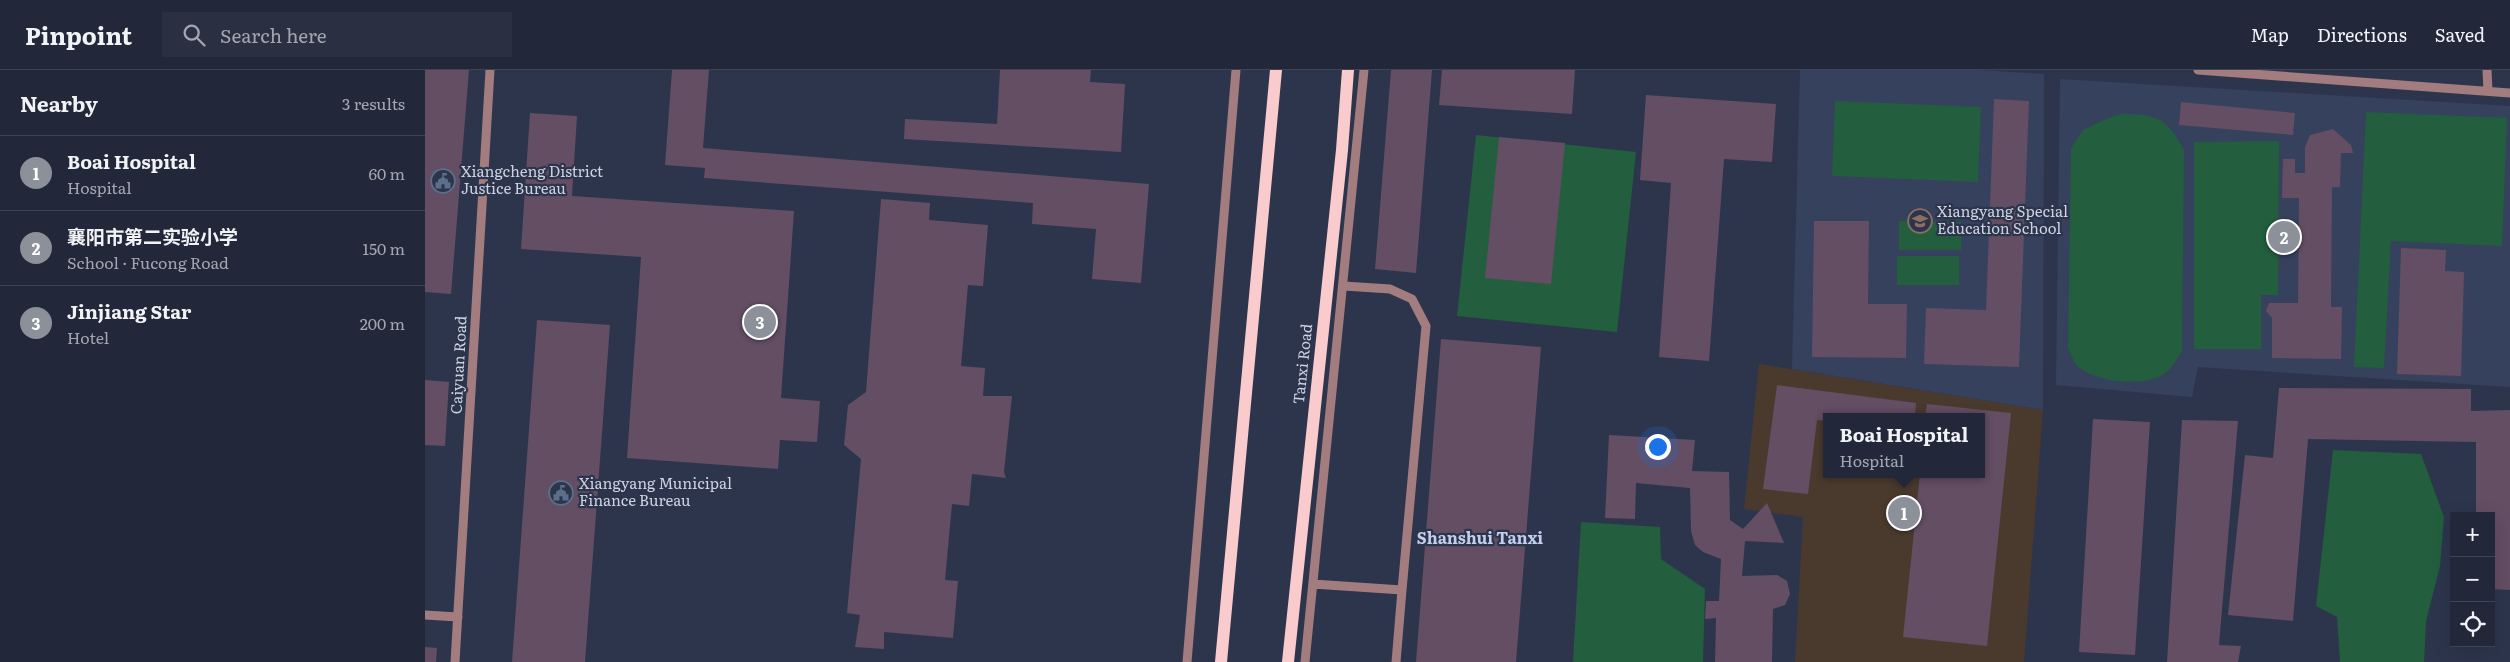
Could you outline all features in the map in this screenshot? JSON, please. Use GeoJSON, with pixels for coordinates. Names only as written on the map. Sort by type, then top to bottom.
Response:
{"type":"FeatureCollection","features":[{"type":"Feature","properties":{"kind":"main road"},"geometry":{"type":"LineString","coordinates":[[1221,662],[1276,70]]}},
{"type":"Feature","properties":{"kind":"main road","name":"Tanxi Road"},"geometry":{"type":"LineString","coordinates":[[1288,662],[1341,150],[1347,70]]}},
{"type":"Feature","properties":{"kind":"street","name":"Caiyuan Road"},"geometry":{"type":"LineString","coordinates":[[455,662],[490,70]]}},
{"type":"Feature","properties":{"kind":"street"},"geometry":{"type":"LineString","coordinates":[[1187,662],[1236,70]]}},
{"type":"Feature","properties":{"kind":"street"},"geometry":{"type":"LineString","coordinates":[[1305,662],[1365,70]]}},
{"type":"Feature","properties":{"kind":"street"},"geometry":{"type":"LineString","coordinates":[[2198,70],[2510,93]]}},
{"type":"Feature","properties":{"kind":"street"},"geometry":{"type":"LineString","coordinates":[[2487,70],[2488,92]]}},
{"type":"Feature","properties":{"kind":"street"},"geometry":{"type":"LineString","coordinates":[[1344,286],[1390,289],[1412,299],[1426,326],[1396,662]]}},
{"type":"Feature","properties":{"kind":"street"},"geometry":{"type":"LineString","coordinates":[[1313,584],[1402,590]]}},
{"type":"Feature","properties":{"kind":"street"},"geometry":{"type":"LineString","coordinates":[[425,615],[458,617]]}},
{"type":"Feature","properties":{"kind":"shaded area","name":"Xiangyang Special Education School"},"geometry":{"type":"Polygon","coordinates":[[[1800,70],[1979,70],[2044,74],[2043,410],[1792,369],[1800,70]]]}},
{"type":"Feature","properties":{"kind":"shaded area"},"geometry":{"type":"Polygon","coordinates":[[[2060,79],[2510,106],[2510,387],[2198,367],[2192,397],[2056,385],[2060,79]]]}},
{"type":"Feature","properties":{"kind":"shaded area"},"geometry":{"type":"Polygon","coordinates":[[[1759,364],[2043,410],[2024,662],[1795,662],[1803,517],[1744,509],[1759,364]]]}},
{"type":"Feature","properties":{"kind":"green space"},"geometry":{"type":"Polygon","coordinates":[[[1835,101],[1981,107],[1978,182],[1832,176],[1835,101]]]}},
{"type":"Feature","properties":{"kind":"green space"},"geometry":{"type":"Polygon","coordinates":[[[2366,112],[2507,118],[2502,246],[2391,241],[2384,368],[2354,367],[2366,112]]]}},
{"type":"Feature","properties":{"kind":"green space"},"geometry":{"type":"Polygon","coordinates":[[[2121,114],[2144,115],[2160,120],[2172,131],[2184,150],[2182,351],[2163,375],[2150,380],[2129,382],[2097,377],[2088,373],[2078,367],[2068,348],[2071,148],[2083,130],[2121,114]]]}},
{"type":"Feature","properties":{"kind":"green space"},"geometry":{"type":"Polygon","coordinates":[[[1476,135],[1636,152],[1617,332],[1457,316],[1476,135]]]}},
{"type":"Feature","properties":{"kind":"green space"},"geometry":{"type":"Polygon","coordinates":[[[2279,141],[2278,295],[2261,295],[2261,349],[2194,349],[2194,142],[2279,141]]]}},
{"type":"Feature","properties":{"kind":"green space"},"geometry":{"type":"Polygon","coordinates":[[[1899,221],[1961,222],[1961,250],[1899,250],[1899,221]]]}},
{"type":"Feature","properties":{"kind":"green space"},"geometry":{"type":"Polygon","coordinates":[[[1897,256],[1959,256],[1959,285],[1897,285],[1897,256]]]}},
{"type":"Feature","properties":{"kind":"green space"},"geometry":{"type":"Polygon","coordinates":[[[2333,450],[2421,454],[2444,517],[2440,566],[2426,621],[2424,662],[2340,662],[2337,617],[2316,606],[2333,450]]]}},
{"type":"Feature","properties":{"kind":"green space"},"geometry":{"type":"Polygon","coordinates":[[[1581,522],[1660,527],[1661,559],[1705,589],[1703,662],[1573,662],[1581,522]]]}},
{"type":"Feature","properties":{"kind":"building","name":"Xiangcheng District Justice Bureau"},"geometry":{"type":"Polygon","coordinates":[[[425,70],[469,70],[451,294],[425,292],[425,70]]]}},
{"type":"Feature","properties":{"kind":"building"},"geometry":{"type":"Polygon","coordinates":[[[672,70],[709,70],[703,148],[1149,184],[1141,283],[1092,279],[1096,229],[1032,224],[1033,203],[704,178],[705,168],[665,165],[672,70]]]}},
{"type":"Feature","properties":{"kind":"building"},"geometry":{"type":"Polygon","coordinates":[[[1000,70],[1091,70],[1090,82],[1125,84],[1121,152],[904,139],[905,119],[997,124],[1000,70]]]}},
{"type":"Feature","properties":{"kind":"building"},"geometry":{"type":"Polygon","coordinates":[[[1391,70],[1432,70],[1416,273],[1375,269],[1391,70]]]}},
{"type":"Feature","properties":{"kind":"building"},"geometry":{"type":"Polygon","coordinates":[[[1442,70],[1575,70],[1572,114],[1439,105],[1442,70]]]}},
{"type":"Feature","properties":{"kind":"building"},"geometry":{"type":"Polygon","coordinates":[[[1646,95],[1776,104],[1772,162],[1724,159],[1709,361],[1659,357],[1671,183],[1640,180],[1646,95]]]}},
{"type":"Feature","properties":{"kind":"building"},"geometry":{"type":"Polygon","coordinates":[[[1994,99],[2029,101],[2019,367],[1924,364],[1926,308],[1986,310],[1994,99]]]}},
{"type":"Feature","properties":{"kind":"building"},"geometry":{"type":"Polygon","coordinates":[[[2181,102],[2295,113],[2293,135],[2179,125],[2181,102]]]}},
{"type":"Feature","properties":{"kind":"building"},"geometry":{"type":"Polygon","coordinates":[[[530,113],[577,116],[572,196],[794,211],[781,398],[820,401],[817,442],[780,440],[778,469],[627,458],[641,257],[521,249],[530,113]]]}},
{"type":"Feature","properties":{"kind":"building"},"geometry":{"type":"Polygon","coordinates":[[[2333,129],[2351,145],[2353,153],[2341,153],[2340,187],[2332,187],[2331,307],[2342,307],[2341,359],[2272,358],[2272,318],[2266,311],[2269,303],[2298,303],[2299,198],[2282,198],[2283,159],[2295,159],[2295,173],[2305,173],[2305,147],[2310,135],[2333,129]]]}},
{"type":"Feature","properties":{"kind":"building"},"geometry":{"type":"Polygon","coordinates":[[[1499,137],[1565,143],[1551,284],[1485,278],[1499,137]]]}},
{"type":"Feature","properties":{"kind":"building"},"geometry":{"type":"Polygon","coordinates":[[[881,199],[930,203],[929,220],[988,225],[983,286],[968,285],[961,366],[985,368],[983,396],[1012,396],[1004,472],[1006,478],[972,474],[969,506],[952,504],[945,580],[958,581],[953,638],[884,632],[884,649],[855,647],[860,615],[847,613],[861,459],[844,445],[848,405],[866,392],[881,199]]]}},
{"type":"Feature","properties":{"kind":"building"},"geometry":{"type":"Polygon","coordinates":[[[1814,221],[1869,221],[1868,304],[1907,304],[1906,358],[1812,357],[1814,221]]]}},
{"type":"Feature","properties":{"kind":"building"},"geometry":{"type":"Polygon","coordinates":[[[2401,248],[2446,250],[2445,271],[2464,272],[2461,376],[2397,374],[2401,248]]]}},
{"type":"Feature","properties":{"kind":"building","name":"Xiangyang Municipal Finance Bureau"},"geometry":{"type":"Polygon","coordinates":[[[537,320],[610,325],[585,662],[512,662],[537,320]]]}},
{"type":"Feature","properties":{"kind":"building"},"geometry":{"type":"Polygon","coordinates":[[[1441,339],[1541,347],[1516,662],[1416,662],[1441,339]]]}},
{"type":"Feature","properties":{"kind":"building"},"geometry":{"type":"Polygon","coordinates":[[[425,380],[449,382],[445,446],[425,445],[425,380]]]}},
{"type":"Feature","properties":{"kind":"building"},"geometry":{"type":"Polygon","coordinates":[[[1777,385],[1916,403],[1915,413],[1823,413],[1823,421],[1817,420],[1808,494],[1763,489],[1777,385]]]}},
{"type":"Feature","properties":{"kind":"building"},"geometry":{"type":"Polygon","coordinates":[[[2279,388],[2471,389],[2471,411],[2510,410],[2510,590],[2495,589],[2495,512],[2476,512],[2476,442],[2308,439],[2293,621],[2228,615],[2245,455],[2273,458],[2279,388]]]}},
{"type":"Feature","properties":{"kind":"building"},"geometry":{"type":"Polygon","coordinates":[[[1927,404],[2011,413],[1987,646],[1903,637],[1920,478],[1985,478],[1985,413],[1926,413],[1927,404]]]}},
{"type":"Feature","properties":{"kind":"building"},"geometry":{"type":"Polygon","coordinates":[[[2093,419],[2150,422],[2135,655],[2079,652],[2093,419]]]}},
{"type":"Feature","properties":{"kind":"building"},"geometry":{"type":"Polygon","coordinates":[[[2182,420],[2238,421],[2219,645],[2241,646],[2238,662],[2167,662],[2182,420]]]}},
{"type":"Feature","properties":{"kind":"building"},"geometry":{"type":"Polygon","coordinates":[[[1609,435],[1695,440],[1692,471],[1729,472],[1730,520],[1743,529],[1767,503],[1784,543],[1745,541],[1742,576],[1777,575],[1787,581],[1790,594],[1785,605],[1773,609],[1772,662],[1715,662],[1716,618],[1705,619],[1706,601],[1719,601],[1721,559],[1703,552],[1695,545],[1691,531],[1690,488],[1636,483],[1635,519],[1605,518],[1609,435]]]}},
{"type":"Feature","properties":{"kind":"building"},"geometry":{"type":"Polygon","coordinates":[[[425,647],[437,648],[436,662],[425,662],[425,647]]]}},
{"type":"Feature","properties":{"kind":"place","name":"Xiangcheng District Justice Bureau"},"geometry":{"type":"Point","coordinates":[443,181]}},
{"type":"Feature","properties":{"kind":"place","name":"Xiangyang Special Education School"},"geometry":{"type":"Point","coordinates":[1920,221]}},
{"type":"Feature","properties":{"kind":"place","name":"襄阳市第二实验小学"},"geometry":{"type":"Point","coordinates":[2284,237]}},
{"type":"Feature","properties":{"kind":"place","name":"Jinjiang Star"},"geometry":{"type":"Point","coordinates":[760,322]}},
{"type":"Feature","properties":{"kind":"place","name":"Xiangyang Municipal Finance Bureau"},"geometry":{"type":"Point","coordinates":[561,493]}},
{"type":"Feature","properties":{"kind":"place","name":"Boai Hospital"},"geometry":{"type":"Point","coordinates":[1904,513]}},
{"type":"Feature","properties":{"kind":"district","name":"Shanshui Tanxi"},"geometry":{"type":"Point","coordinates":[1480,538]}}]}
